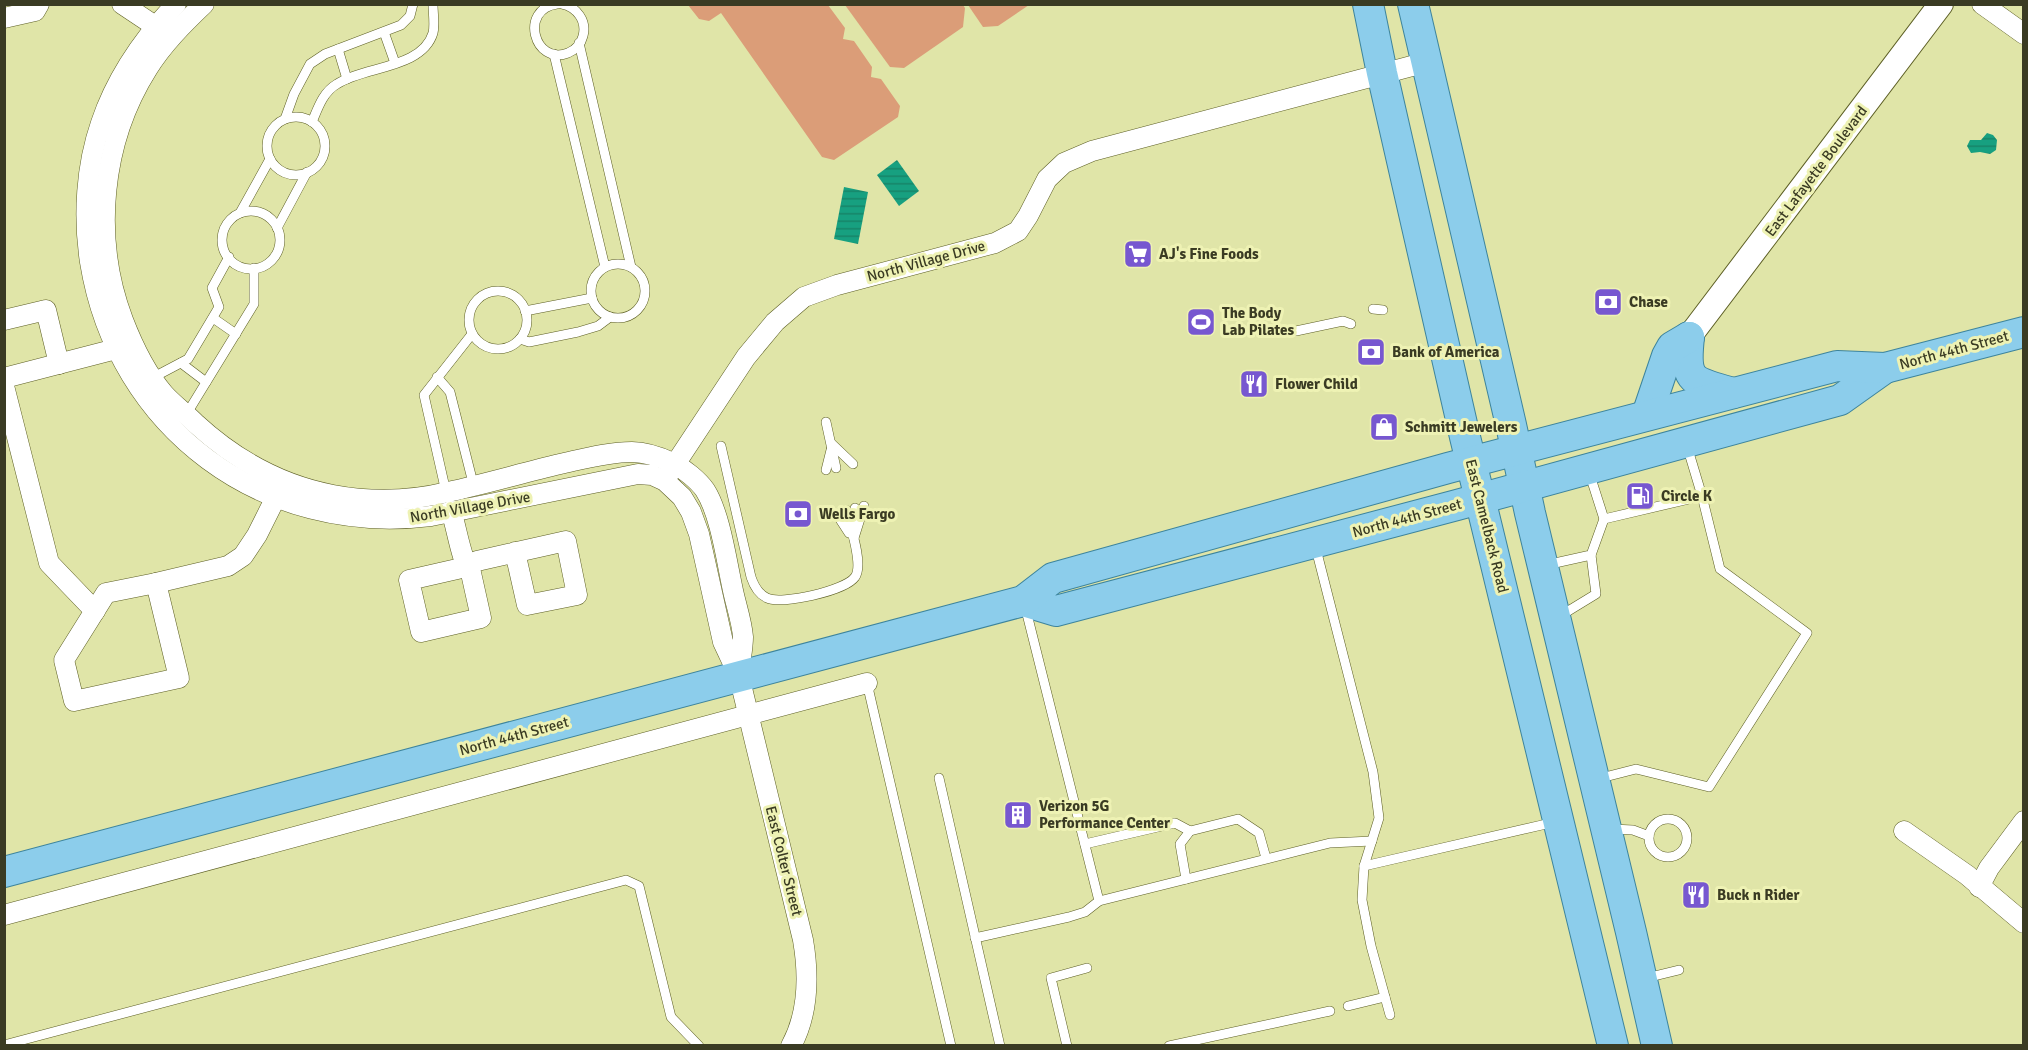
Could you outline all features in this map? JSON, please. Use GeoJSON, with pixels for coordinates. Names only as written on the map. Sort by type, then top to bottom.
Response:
{"type":"FeatureCollection","features":[{"type":"Feature","properties":{"kind":"main road","name":"East Camelback Road"},"geometry":{"type":"LineString","coordinates":[[1368,4],[1471,462],[1613,1046]]}},
{"type":"Feature","properties":{"kind":"main road"},"geometry":{"type":"LineString","coordinates":[[1413,4],[1524,487],[1657,1046]]}},
{"type":"Feature","properties":{"kind":"main road","name":"North 44th Street"},"geometry":{"type":"LineString","coordinates":[[4,872],[1023,601],[1053,578],[1471,462],[1837,366],[1886,368],[2024,332]]}},
{"type":"Feature","properties":{"kind":"main road"},"geometry":{"type":"LineString","coordinates":[[1689,337],[1686,361],[1688,370],[1694,378],[1703,384],[1733,393]]}},
{"type":"Feature","properties":{"kind":"main road"},"geometry":{"type":"LineString","coordinates":[[1647,415],[1667,356],[1672,347],[1689,337]]}},
{"type":"Feature","properties":{"kind":"main road","name":"North 44th Street"},"geometry":{"type":"LineString","coordinates":[[1023,601],[1056,611],[1524,487],[1840,400],[1886,368]]}},
{"type":"Feature","properties":{"kind":"main road"},"geometry":{"type":"LineString","coordinates":[[1556,812],[1596,786]]}},
{"type":"Feature","properties":{"kind":"street"},"geometry":{"type":"LineString","coordinates":[[4,18],[35,11],[39,4]]}},
{"type":"Feature","properties":{"kind":"street"},"geometry":{"type":"LineString","coordinates":[[122,4],[164,32]]}},
{"type":"Feature","properties":{"kind":"street","name":"North Village Drive"},"geometry":{"type":"LineString","coordinates":[[164,32],[176,4]]}},
{"type":"Feature","properties":{"kind":"street","name":"North Village Drive"},"geometry":{"type":"LineString","coordinates":[[204,4],[136,53],[112,95],[100,124],[88,185],[86,218],[93,278],[100,307],[123,344],[133,381],[174,431],[200,453],[243,481],[280,489]]}},
{"type":"Feature","properties":{"kind":"street","name":"East Lafayette Boulevard"},"geometry":{"type":"LineString","coordinates":[[1689,337],[1941,4]]}},
{"type":"Feature","properties":{"kind":"street"},"geometry":{"type":"LineString","coordinates":[[1982,4],[2024,34]]}},
{"type":"Feature","properties":{"kind":"street","name":"North Village Drive"},"geometry":{"type":"LineString","coordinates":[[449,502],[478,506],[638,474],[652,475],[670,472],[746,357],[775,322],[804,297],[837,285],[995,243],[1018,231],[1047,179],[1064,164],[1092,151],[1427,63]]}},
{"type":"Feature","properties":{"kind":"street"},"geometry":{"type":"LineString","coordinates":[[4,320],[46,310],[59,364]]}},
{"type":"Feature","properties":{"kind":"street"},"geometry":{"type":"LineString","coordinates":[[4,378],[123,344]]}},
{"type":"Feature","properties":{"kind":"street","name":"North Village Drive"},"geometry":{"type":"LineString","coordinates":[[123,344],[136,353],[164,393],[186,415],[222,446],[266,474],[280,489],[312,508],[370,519],[404,519],[449,502],[473,486],[583,459],[621,453],[646,454],[670,472]]}},
{"type":"Feature","properties":{"kind":"street"},"geometry":{"type":"LineString","coordinates":[[4,386],[49,562],[95,611]]}},
{"type":"Feature","properties":{"kind":"street","name":"East Colter Street"},"geometry":{"type":"LineString","coordinates":[[670,472],[705,489],[715,511],[743,635],[739,676],[807,964],[806,994],[800,1028],[791,1046]]}},
{"type":"Feature","properties":{"kind":"street"},"geometry":{"type":"LineString","coordinates":[[156,583],[179,678],[74,701],[64,660],[106,593],[228,566],[243,556],[280,489]]}},
{"type":"Feature","properties":{"kind":"street"},"geometry":{"type":"LineString","coordinates":[[449,502],[466,567],[477,561],[515,552]]}},
{"type":"Feature","properties":{"kind":"street"},"geometry":{"type":"LineString","coordinates":[[4,915],[867,683]]}},
{"type":"Feature","properties":{"kind":"street"},"geometry":{"type":"LineString","coordinates":[[1979,887],[1989,868],[2024,821]]}},
{"type":"Feature","properties":{"kind":"street"},"geometry":{"type":"LineString","coordinates":[[1904,831],[1967,875],[2024,923]]}},
{"type":"Feature","properties":{"kind":"lane"},"geometry":{"type":"LineString","coordinates":[[557,4],[544,6],[535,21],[535,38],[539,45],[554,54],[570,52],[579,43],[584,32],[584,24],[575,7],[562,4]]}},
{"type":"Feature","properties":{"kind":"lane"},"geometry":{"type":"LineString","coordinates":[[285,119],[294,94],[310,63],[325,54],[401,25],[410,16],[413,6],[433,7],[433,32],[425,46],[410,58],[338,82],[322,98],[312,122]]}},
{"type":"Feature","properties":{"kind":"lane"},"geometry":{"type":"LineString","coordinates":[[384,32],[394,63]]}},
{"type":"Feature","properties":{"kind":"lane"},"geometry":{"type":"LineString","coordinates":[[579,43],[631,267]]}},
{"type":"Feature","properties":{"kind":"lane"},"geometry":{"type":"LineString","coordinates":[[338,49],[347,80]]}},
{"type":"Feature","properties":{"kind":"lane"},"geometry":{"type":"LineString","coordinates":[[554,54],[605,267]]}},
{"type":"Feature","properties":{"kind":"lane"},"geometry":{"type":"LineString","coordinates":[[304,118],[319,128],[323,137],[325,147],[323,156],[319,164],[307,172],[293,175],[284,172],[270,159],[267,141],[277,124],[285,119],[304,118]]}},
{"type":"Feature","properties":{"kind":"lane"},"geometry":{"type":"LineString","coordinates":[[240,213],[270,159]]}},
{"type":"Feature","properties":{"kind":"lane"},"geometry":{"type":"LineString","coordinates":[[277,228],[307,172]]}},
{"type":"Feature","properties":{"kind":"lane"},"geometry":{"type":"LineString","coordinates":[[258,212],[267,216],[277,228],[280,240],[279,250],[267,265],[254,268],[239,266],[229,257],[222,244],[226,225],[240,213],[258,212]]}},
{"type":"Feature","properties":{"kind":"lane"},"geometry":{"type":"LineString","coordinates":[[152,378],[188,359],[219,307],[212,288],[229,257]]}},
{"type":"Feature","properties":{"kind":"lane"},"geometry":{"type":"LineString","coordinates":[[614,264],[631,267],[638,273],[645,289],[640,306],[627,316],[610,316],[602,312],[592,298],[591,289],[598,272],[614,264]]}},
{"type":"Feature","properties":{"kind":"lane"},"geometry":{"type":"LineString","coordinates":[[186,415],[254,304],[254,268]]}},
{"type":"Feature","properties":{"kind":"lane"},"geometry":{"type":"LineString","coordinates":[[496,291],[514,296],[521,303],[527,321],[520,339],[513,345],[495,350],[478,341],[472,334],[469,315],[478,299],[496,291]]}},
{"type":"Feature","properties":{"kind":"lane"},"geometry":{"type":"LineString","coordinates":[[525,311],[592,298]]}},
{"type":"Feature","properties":{"kind":"lane"},"geometry":{"type":"LineString","coordinates":[[520,339],[529,342],[578,332],[598,326],[610,316]]}},
{"type":"Feature","properties":{"kind":"lane"},"geometry":{"type":"LineString","coordinates":[[213,318],[236,334]]}},
{"type":"Feature","properties":{"kind":"lane"},"geometry":{"type":"LineString","coordinates":[[1296,331],[1347,320]]}},
{"type":"Feature","properties":{"kind":"lane"},"geometry":{"type":"LineString","coordinates":[[449,502],[424,395],[472,334]]}},
{"type":"Feature","properties":{"kind":"lane"},"geometry":{"type":"LineString","coordinates":[[181,363],[206,382]]}},
{"type":"Feature","properties":{"kind":"lane"},"geometry":{"type":"LineString","coordinates":[[437,377],[450,392],[478,506]]}},
{"type":"Feature","properties":{"kind":"lane"},"geometry":{"type":"LineString","coordinates":[[826,422],[840,467],[832,444]]}},
{"type":"Feature","properties":{"kind":"lane"},"geometry":{"type":"LineString","coordinates":[[1596,786],[1636,769],[1709,787],[1807,633],[1720,569],[1686,442]]}},
{"type":"Feature","properties":{"kind":"lane"},"geometry":{"type":"LineString","coordinates":[[721,446],[751,577],[755,588],[768,599],[779,601],[830,591],[844,585],[855,577],[858,565],[850,509],[854,540]]}},
{"type":"Feature","properties":{"kind":"lane"},"geometry":{"type":"LineString","coordinates":[[1556,619],[1596,594],[1591,555],[1604,519],[1588,469]]}},
{"type":"Feature","properties":{"kind":"lane"},"geometry":{"type":"LineString","coordinates":[[1604,519],[1702,496]]}},
{"type":"Feature","properties":{"kind":"lane"},"geometry":{"type":"LineString","coordinates":[[1315,542],[1373,772],[1379,818],[1364,866],[1362,900],[1371,946],[1390,1015]]}},
{"type":"Feature","properties":{"kind":"lane"},"geometry":{"type":"LineString","coordinates":[[1543,566],[1591,555]]}},
{"type":"Feature","properties":{"kind":"lane"},"geometry":{"type":"LineString","coordinates":[[1023,601],[1099,901]]}},
{"type":"Feature","properties":{"kind":"lane"},"geometry":{"type":"LineString","coordinates":[[867,683],[951,1046]]}},
{"type":"Feature","properties":{"kind":"lane"},"geometry":{"type":"LineString","coordinates":[[939,778],[1000,1046]]}},
{"type":"Feature","properties":{"kind":"lane"},"geometry":{"type":"LineString","coordinates":[[1364,866],[1556,812]]}},
{"type":"Feature","properties":{"kind":"lane"},"geometry":{"type":"LineString","coordinates":[[1186,879],[1180,844],[1190,831],[1238,819],[1259,833],[1266,858]]}},
{"type":"Feature","properties":{"kind":"lane"},"geometry":{"type":"LineString","coordinates":[[1670,819],[1685,829],[1687,842],[1680,853],[1668,858],[1656,853],[1649,837],[1650,831],[1658,822],[1670,819]]}},
{"type":"Feature","properties":{"kind":"lane"},"geometry":{"type":"LineString","coordinates":[[1085,844],[1175,823],[1190,831]]}},
{"type":"Feature","properties":{"kind":"lane"},"geometry":{"type":"LineString","coordinates":[[1606,830],[1633,830],[1649,837]]}},
{"type":"Feature","properties":{"kind":"lane"},"geometry":{"type":"LineString","coordinates":[[975,938],[1069,917],[1085,912],[1099,901],[1266,858],[1330,843],[1372,841]]}},
{"type":"Feature","properties":{"kind":"lane"},"geometry":{"type":"LineString","coordinates":[[4,1045],[626,880],[639,886],[671,1017],[699,1046]]}},
{"type":"Feature","properties":{"kind":"lane"},"geometry":{"type":"LineString","coordinates":[[1067,1046],[1051,978],[1087,968]]}},
{"type":"Feature","properties":{"kind":"lane"},"geometry":{"type":"LineString","coordinates":[[1642,979],[1679,970]]}},
{"type":"Feature","properties":{"kind":"lane"},"geometry":{"type":"LineString","coordinates":[[1348,1006],[1385,997]]}},
{"type":"Feature","properties":{"kind":"lane"},"geometry":{"type":"LineString","coordinates":[[1169,1046],[1330,1011]]}},
{"type":"Feature","properties":{"kind":"shaded area"},"geometry":{"type":"Polygon","coordinates":[[[688,5],[828,5],[845,28],[843,39],[854,41],[872,67],[871,77],[881,79],[900,106],[898,117],[834,160],[822,157],[721,13],[709,21],[699,19],[688,5]]]}},
{"type":"Feature","properties":{"kind":"shaded area"},"geometry":{"type":"Polygon","coordinates":[[[845,5],[963,5],[965,8],[963,27],[904,68],[890,67],[845,5]]]}},
{"type":"Feature","properties":{"kind":"shaded area"},"geometry":{"type":"Polygon","coordinates":[[[968,5],[1029,5],[998,26],[983,27],[968,5]]]}},
{"type":"Feature","properties":{"kind":"water"},"geometry":{"type":"Polygon","coordinates":[[[1987,133],[1993,135],[1997,140],[1996,150],[1990,154],[1971,153],[1967,146],[1970,140],[1981,140],[1987,133]]]}},
{"type":"Feature","properties":{"kind":"water"},"geometry":{"type":"Polygon","coordinates":[[[897,160],[919,191],[899,206],[877,175],[897,160]]]}},
{"type":"Feature","properties":{"kind":"water"},"geometry":{"type":"Polygon","coordinates":[[[844,187],[868,192],[858,244],[834,239],[844,187]]]}},
{"type":"Feature","properties":{"kind":"place","name":"AJ's Fine Foods"},"geometry":{"type":"Point","coordinates":[1138,254]}},
{"type":"Feature","properties":{"kind":"place","name":"Chase"},"geometry":{"type":"Point","coordinates":[1608,302]}},
{"type":"Feature","properties":{"kind":"place","name":"The Body Lab Pilates"},"geometry":{"type":"Point","coordinates":[1201,322]}},
{"type":"Feature","properties":{"kind":"place","name":"Bank of America"},"geometry":{"type":"Point","coordinates":[1371,352]}},
{"type":"Feature","properties":{"kind":"place","name":"Flower Child"},"geometry":{"type":"Point","coordinates":[1254,384]}},
{"type":"Feature","properties":{"kind":"place","name":"Schmitt Jewelers"},"geometry":{"type":"Point","coordinates":[1384,427]}},
{"type":"Feature","properties":{"kind":"place","name":"Circle K"},"geometry":{"type":"Point","coordinates":[1640,496]}},
{"type":"Feature","properties":{"kind":"place","name":"Wells Fargo"},"geometry":{"type":"Point","coordinates":[798,514]}},
{"type":"Feature","properties":{"kind":"place","name":"Verizon 5G Performance Center"},"geometry":{"type":"Point","coordinates":[1018,815]}},
{"type":"Feature","properties":{"kind":"place","name":"Buck n Rider"},"geometry":{"type":"Point","coordinates":[1696,895]}}]}
